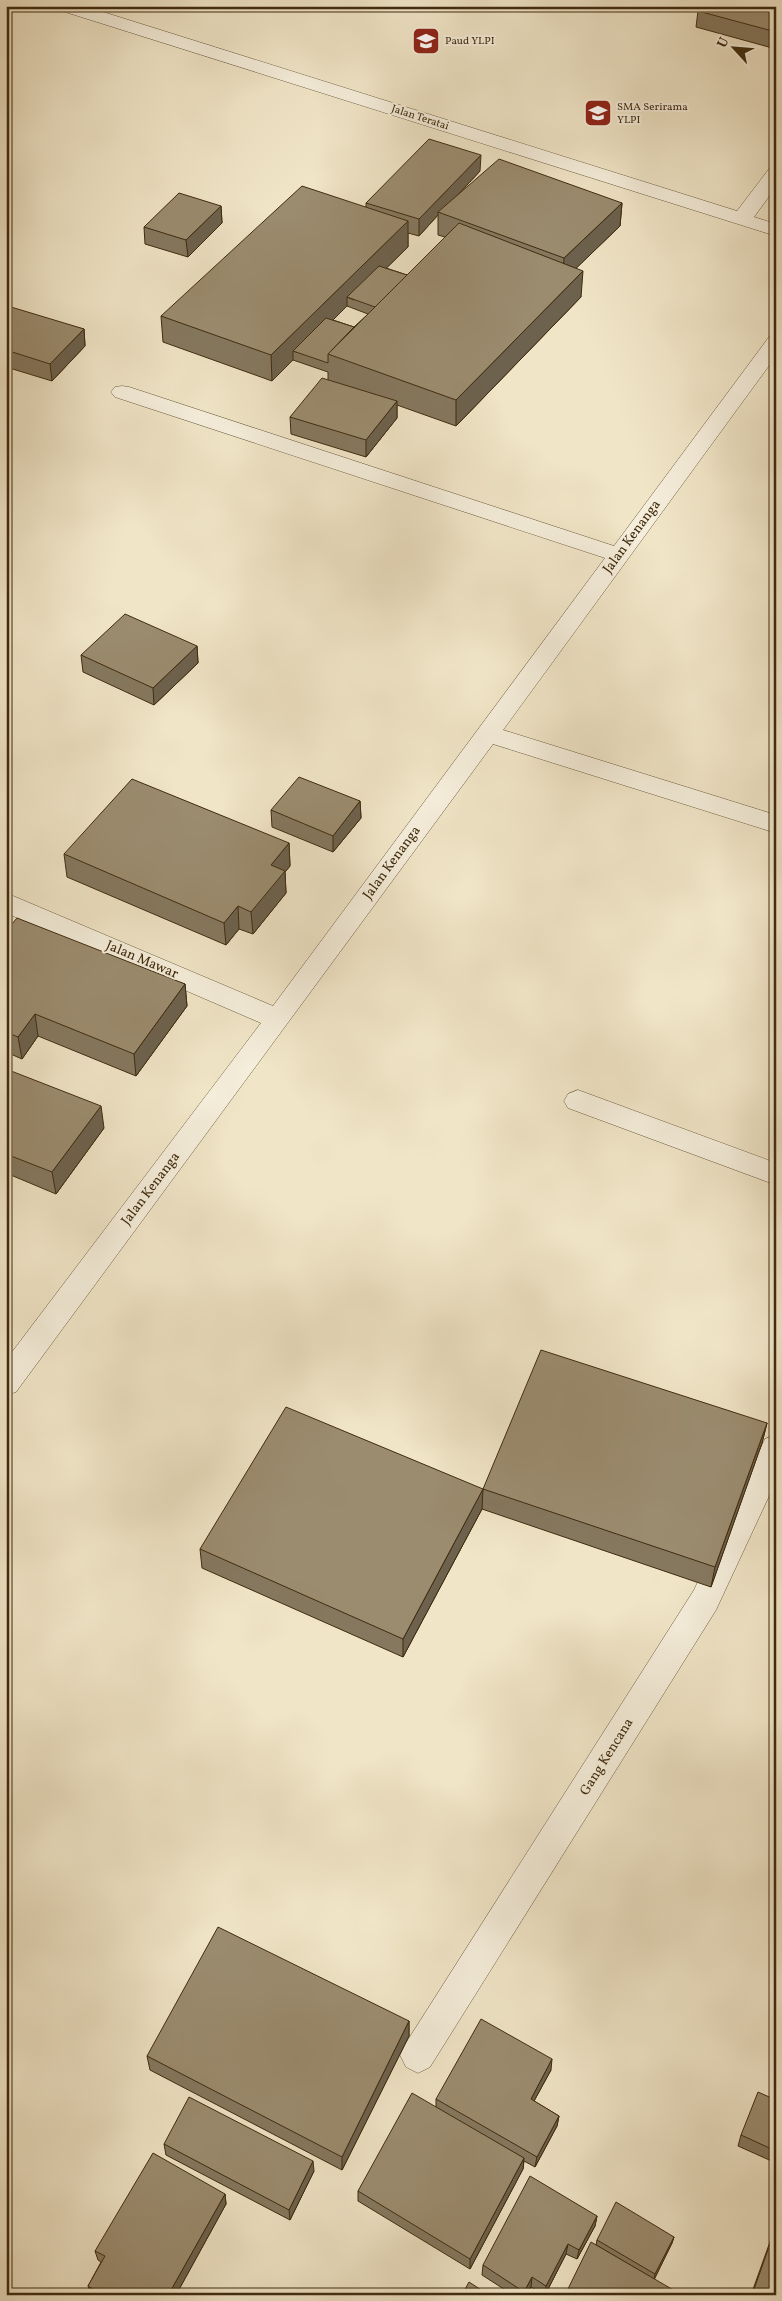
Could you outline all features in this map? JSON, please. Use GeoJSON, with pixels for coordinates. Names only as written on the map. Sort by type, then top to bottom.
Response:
{"type":"FeatureCollection","features":[{"type":"Feature","properties":{"kind":"street","name":"Jalan Teratai"},"geometry":{"type":"LineString","coordinates":[[65,6],[776,230]]}},
{"type":"Feature","properties":{"kind":"street"},"geometry":{"type":"LineString","coordinates":[[741,220],[776,173]]}},
{"type":"Feature","properties":{"kind":"street","name":"Jalan Kenanga"},"geometry":{"type":"LineString","coordinates":[[6,1384],[278,1019],[776,341]]}},
{"type":"Feature","properties":{"kind":"street"},"geometry":{"type":"LineString","coordinates":[[122,392],[618,556]]}},
{"type":"Feature","properties":{"kind":"street"},"geometry":{"type":"LineString","coordinates":[[487,734],[776,824]]}},
{"type":"Feature","properties":{"kind":"street","name":"Jalan Mawar"},"geometry":{"type":"LineString","coordinates":[[6,902],[278,1019]]}},
{"type":"Feature","properties":{"kind":"street"},"geometry":{"type":"LineString","coordinates":[[578,1101],[776,1174]]}},
{"type":"Feature","properties":{"kind":"street","name":"Gang Kencana"},"geometry":{"type":"LineString","coordinates":[[418,2055],[706,1600],[776,1448]]}},
{"type":"Feature","properties":{"kind":"building"},"geometry":{"type":"Polygon","coordinates":[[[702,6],[771,6],[776,8],[776,32],[698,11],[702,6]]]}},
{"type":"Feature","properties":{"kind":"building"},"geometry":{"type":"Polygon","coordinates":[[[429,139],[481,155],[419,219],[366,203],[429,139]]]}},
{"type":"Feature","properties":{"kind":"building"},"geometry":{"type":"Polygon","coordinates":[[[499,159],[622,203],[564,258],[438,212],[499,159]]]}},
{"type":"Feature","properties":{"kind":"building"},"geometry":{"type":"Polygon","coordinates":[[[302,186],[408,221],[271,355],[161,316],[302,186]]]}},
{"type":"Feature","properties":{"kind":"building"},"geometry":{"type":"Polygon","coordinates":[[[179,193],[221,206],[186,240],[144,227],[179,193]]]}},
{"type":"Feature","properties":{"kind":"building"},"geometry":{"type":"Polygon","coordinates":[[[459,223],[583,271],[456,400],[328,354],[459,223]]]}},
{"type":"Feature","properties":{"kind":"building"},"geometry":{"type":"Polygon","coordinates":[[[379,266],[407,275],[375,307],[347,297],[379,266]]]}},
{"type":"Feature","properties":{"kind":"building"},"geometry":{"type":"Polygon","coordinates":[[[11,307],[84,329],[50,364],[6,350],[6,312],[11,307]]]}},
{"type":"Feature","properties":{"kind":"building"},"geometry":{"type":"Polygon","coordinates":[[[326,318],[354,327],[328,354],[328,363],[293,351],[326,318]]]}},
{"type":"Feature","properties":{"kind":"building"},"geometry":{"type":"Polygon","coordinates":[[[322,378],[397,401],[366,440],[290,417],[322,378]]]}},
{"type":"Feature","properties":{"kind":"building"},"geometry":{"type":"Polygon","coordinates":[[[125,614],[197,646],[153,688],[81,655],[125,614]]]}},
{"type":"Feature","properties":{"kind":"building"},"geometry":{"type":"Polygon","coordinates":[[[299,777],[360,801],[333,836],[271,810],[299,777]]]}},
{"type":"Feature","properties":{"kind":"building"},"geometry":{"type":"Polygon","coordinates":[[[132,779],[289,843],[271,865],[285,871],[251,912],[238,906],[224,923],[64,854],[132,779]]]}},
{"type":"Feature","properties":{"kind":"building"},"geometry":{"type":"Polygon","coordinates":[[[17,918],[185,984],[134,1054],[35,1014],[18,1037],[6,1032],[6,931],[17,918]]]}},
{"type":"Feature","properties":{"kind":"building"},"geometry":{"type":"Polygon","coordinates":[[[6,1069],[101,1106],[52,1172],[6,1154],[6,1069]]]}},
{"type":"Feature","properties":{"kind":"building"},"geometry":{"type":"Polygon","coordinates":[[[541,1350],[767,1423],[715,1567],[483,1489],[541,1350]]]}},
{"type":"Feature","properties":{"kind":"building"},"geometry":{"type":"Polygon","coordinates":[[[286,1407],[483,1489],[403,1639],[200,1549],[286,1407]]]}},
{"type":"Feature","properties":{"kind":"building"},"geometry":{"type":"Polygon","coordinates":[[[218,1927],[409,2021],[342,2157],[147,2056],[218,1927]]]}},
{"type":"Feature","properties":{"kind":"building"},"geometry":{"type":"Polygon","coordinates":[[[481,2019],[552,2059],[531,2099],[559,2116],[537,2157],[436,2099],[481,2019]]]}},
{"type":"Feature","properties":{"kind":"building"},"geometry":{"type":"Polygon","coordinates":[[[758,2092],[776,2100],[776,2151],[741,2135],[758,2092]]]}},
{"type":"Feature","properties":{"kind":"building"},"geometry":{"type":"Polygon","coordinates":[[[412,2093],[524,2158],[470,2259],[358,2191],[412,2093]]]}},
{"type":"Feature","properties":{"kind":"building"},"geometry":{"type":"Polygon","coordinates":[[[189,2097],[313,2161],[289,2210],[164,2144],[189,2097]]]}},
{"type":"Feature","properties":{"kind":"building"},"geometry":{"type":"Polygon","coordinates":[[[153,2153],[225,2194],[171,2290],[180,2295],[103,2295],[88,2286],[105,2256],[95,2251],[153,2153]]]}},
{"type":"Feature","properties":{"kind":"building"},"geometry":{"type":"Polygon","coordinates":[[[530,2176],[597,2216],[579,2250],[568,2244],[546,2286],[532,2277],[524,2292],[483,2265],[530,2176]]]}},
{"type":"Feature","properties":{"kind":"building"},"geometry":{"type":"Polygon","coordinates":[[[616,2202],[674,2237],[655,2274],[597,2240],[616,2202]]]}},
{"type":"Feature","properties":{"kind":"building"},"geometry":{"type":"Polygon","coordinates":[[[776,2227],[776,2295],[752,2295],[776,2227]]]}},
{"type":"Feature","properties":{"kind":"building"},"geometry":{"type":"Polygon","coordinates":[[[591,2242],[682,2295],[565,2295],[591,2242]]]}},
{"type":"Feature","properties":{"kind":"building"},"geometry":{"type":"Polygon","coordinates":[[[469,2282],[489,2295],[462,2295],[469,2282]]]}},
{"type":"Feature","properties":{"kind":"place","name":"Paud YLPI"},"geometry":{"type":"Point","coordinates":[426,41]}},
{"type":"Feature","properties":{"kind":"place","name":"SMA Serirama YLPI"},"geometry":{"type":"Point","coordinates":[598,113]}}]}
